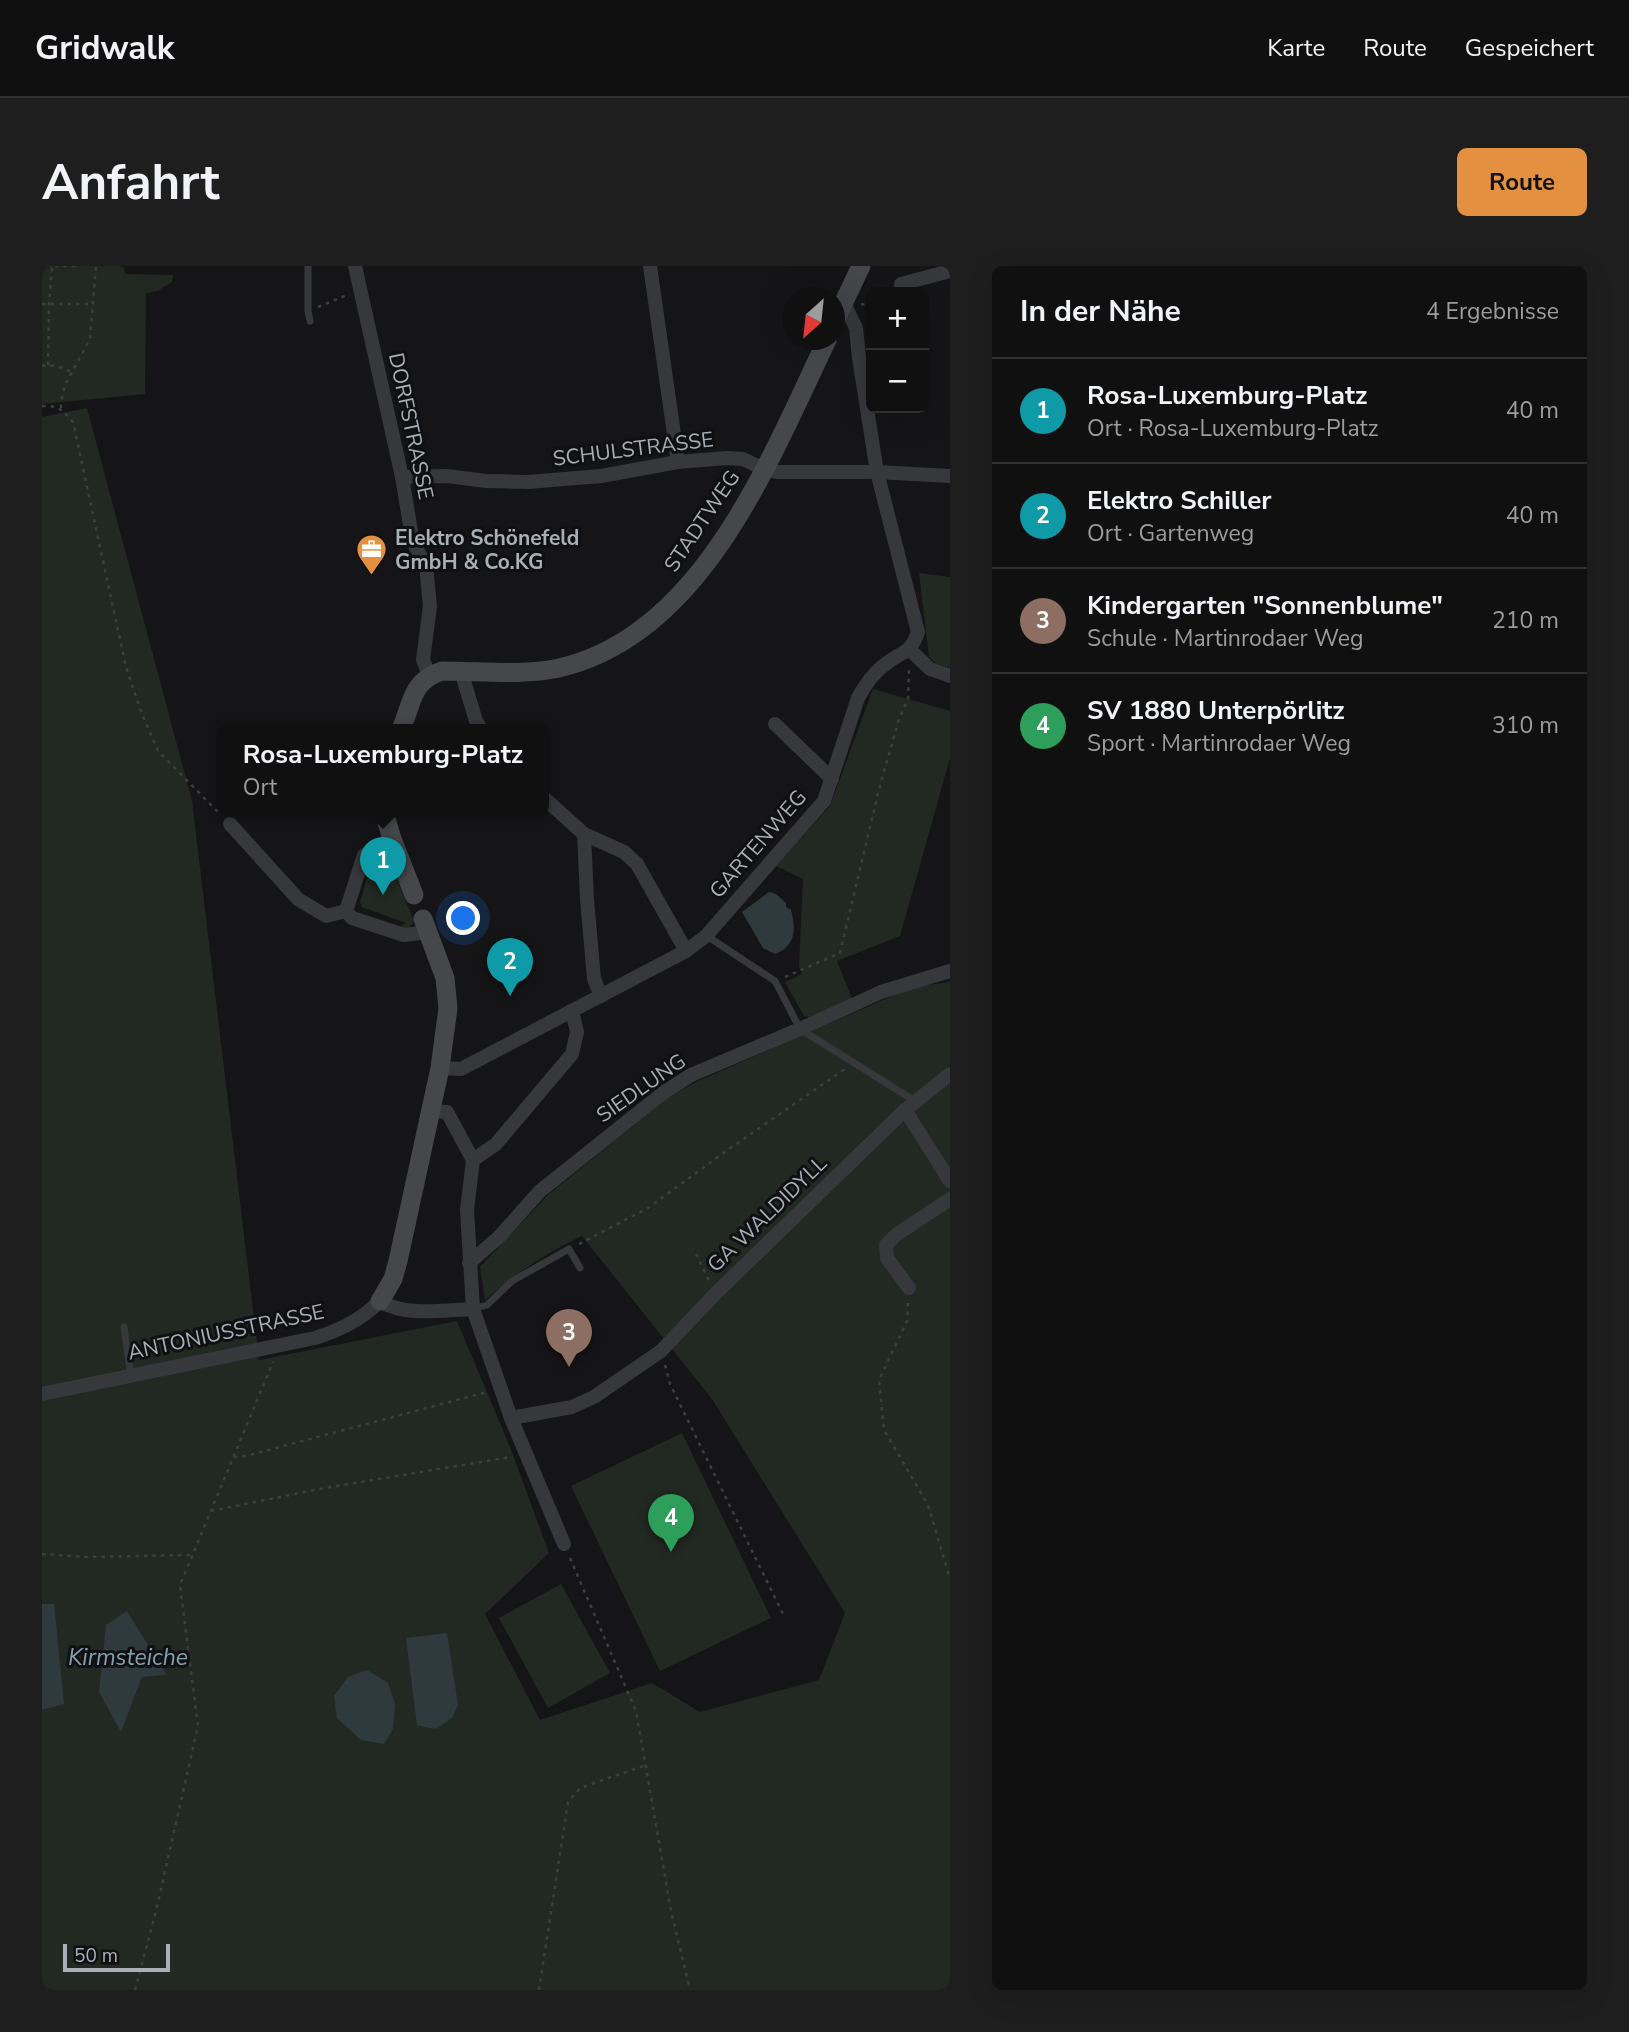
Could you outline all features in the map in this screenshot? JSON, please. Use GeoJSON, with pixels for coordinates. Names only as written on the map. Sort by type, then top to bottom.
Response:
{"type":"FeatureCollection","features":[{"type":"Feature","properties":{"kind":"street","name":"DORFSTRASSE"},"geometry":{"type":"LineString","coordinates":[[355,266],[402,477],[411,531],[416,548],[426,566],[430,606],[423,660],[429,675]]}},
{"type":"Feature","properties":{"kind":"street"},"geometry":{"type":"LineString","coordinates":[[650,266],[677,462]]}},
{"type":"Feature","properties":{"kind":"street"},"geometry":{"type":"LineString","coordinates":[[845,301],[861,266]]}},
{"type":"Feature","properties":{"kind":"street"},"geometry":{"type":"LineString","coordinates":[[901,284],[950,271]]}},
{"type":"Feature","properties":{"kind":"street"},"geometry":{"type":"LineString","coordinates":[[845,305],[856,328],[877,472],[918,632],[910,650],[930,669],[950,676]]}},
{"type":"Feature","properties":{"kind":"street","name":"STADTWEG"},"geometry":{"type":"LineString","coordinates":[[429,675],[442,671],[535,673],[563,667],[607,651],[651,621],[685,589],[707,563],[734,522],[764,469],[822,350]]}},
{"type":"Feature","properties":{"kind":"street","name":"SCHULSTRASSE"},"geometry":{"type":"LineString","coordinates":[[402,477],[447,475],[486,481],[528,482],[727,458],[743,459],[777,472],[877,472],[950,476]]}},
{"type":"Feature","properties":{"kind":"street","name":"GARTENWEG"},"geometry":{"type":"LineString","coordinates":[[440,1068],[461,1069],[686,951],[706,936],[824,801],[858,698],[865,685],[886,663],[910,650]]}},
{"type":"Feature","properties":{"kind":"street"},"geometry":{"type":"LineString","coordinates":[[461,671],[478,724]]}},
{"type":"Feature","properties":{"kind":"street"},"geometry":{"type":"LineString","coordinates":[[403,724],[415,691],[429,675]]}},
{"type":"Feature","properties":{"kind":"street"},"geometry":{"type":"LineString","coordinates":[[775,724],[832,779]]}},
{"type":"Feature","properties":{"kind":"street"},"geometry":{"type":"LineString","coordinates":[[549,803],[584,834],[624,852],[637,864],[686,951]]}},
{"type":"Feature","properties":{"kind":"street"},"geometry":{"type":"LineString","coordinates":[[346,911],[352,918],[404,936],[426,926],[385,815]]}},
{"type":"Feature","properties":{"kind":"street"},"geometry":{"type":"LineString","coordinates":[[229,824],[298,900],[326,916],[346,911]]}},
{"type":"Feature","properties":{"kind":"street"},"geometry":{"type":"LineString","coordinates":[[584,834],[594,979],[601,996]]}},
{"type":"Feature","properties":{"kind":"street"},"geometry":{"type":"LineString","coordinates":[[346,911],[365,855],[392,838]]}},
{"type":"Feature","properties":{"kind":"street","name":"ANTONIUSSTRASSE"},"geometry":{"type":"LineString","coordinates":[[42,1394],[315,1338],[356,1321],[380,1301],[393,1279],[398,1261],[440,1068],[448,1008],[439,960],[426,926]]}},
{"type":"Feature","properties":{"kind":"street","name":"SIEDLUNG"},"geometry":{"type":"LineString","coordinates":[[469,1263],[499,1237],[540,1191],[663,1093],[691,1075],[800,1030],[881,992],[950,971]]}},
{"type":"Feature","properties":{"kind":"street"},"geometry":{"type":"LineString","coordinates":[[473,1160],[496,1144],[572,1054],[577,1032],[572,1011]]}},
{"type":"Feature","properties":{"kind":"street","name":"GA WALDIDYLL"},"geometry":{"type":"LineString","coordinates":[[510,1418],[572,1406],[594,1397],[661,1351],[716,1293],[910,1106],[950,1074]]}},
{"type":"Feature","properties":{"kind":"street"},"geometry":{"type":"LineString","coordinates":[[910,1106],[950,1181]]}},
{"type":"Feature","properties":{"kind":"street"},"geometry":{"type":"LineString","coordinates":[[431,1111],[447,1112],[473,1160],[467,1210],[473,1309],[510,1418],[564,1544]]}},
{"type":"Feature","properties":{"kind":"street"},"geometry":{"type":"LineString","coordinates":[[909,1288],[887,1258],[886,1245],[897,1234],[950,1199]]}},
{"type":"Feature","properties":{"kind":"street"},"geometry":{"type":"LineString","coordinates":[[380,1301],[391,1309],[473,1309]]}},
{"type":"Feature","properties":{"kind":"lane"},"geometry":{"type":"LineString","coordinates":[[308,266],[310,321]]}},
{"type":"Feature","properties":{"kind":"lane"},"geometry":{"type":"LineString","coordinates":[[706,936],[775,981],[800,1030],[853,1063],[910,1106]]}},
{"type":"Feature","properties":{"kind":"lane"},"geometry":{"type":"LineString","coordinates":[[473,1309],[487,1305],[512,1281],[569,1249],[580,1268]]}},
{"type":"Feature","properties":{"kind":"lane"},"geometry":{"type":"LineString","coordinates":[[124,1326],[131,1376]]}},
{"type":"Feature","properties":{"kind":"path"},"geometry":{"type":"LineString","coordinates":[[42,266],[79,266]]}},
{"type":"Feature","properties":{"kind":"path"},"geometry":{"type":"LineString","coordinates":[[48,365],[52,266]]}},
{"type":"Feature","properties":{"kind":"path"},"geometry":{"type":"LineString","coordinates":[[61,408],[71,372],[90,340],[96,266]]}},
{"type":"Feature","properties":{"kind":"path"},"geometry":{"type":"LineString","coordinates":[[308,311],[360,290]]}},
{"type":"Feature","properties":{"kind":"path"},"geometry":{"type":"LineString","coordinates":[[42,304],[92,304]]}},
{"type":"Feature","properties":{"kind":"path"},"geometry":{"type":"LineString","coordinates":[[42,366],[64,368],[71,372]]}},
{"type":"Feature","properties":{"kind":"path"},"geometry":{"type":"LineString","coordinates":[[42,407],[52,405],[61,408],[73,422],[126,667],[158,751],[217,812]]}},
{"type":"Feature","properties":{"kind":"path"},"geometry":{"type":"LineString","coordinates":[[775,981],[840,953],[879,789],[899,719],[908,699],[910,650]]}},
{"type":"Feature","properties":{"kind":"path"},"geometry":{"type":"LineString","coordinates":[[220,815],[229,824]]}},
{"type":"Feature","properties":{"kind":"path"},"geometry":{"type":"LineString","coordinates":[[569,1249],[648,1208],[853,1063]]}},
{"type":"Feature","properties":{"kind":"path"},"geometry":{"type":"LineString","coordinates":[[696,1254],[716,1293]]}},
{"type":"Feature","properties":{"kind":"path"},"geometry":{"type":"LineString","coordinates":[[909,1288],[907,1321],[879,1380],[884,1430],[928,1505],[950,1579]]}},
{"type":"Feature","properties":{"kind":"path"},"geometry":{"type":"LineString","coordinates":[[135,1990],[198,1726],[180,1586],[280,1344]]}},
{"type":"Feature","properties":{"kind":"path"},"geometry":{"type":"LineString","coordinates":[[661,1351],[670,1384],[783,1614]]}},
{"type":"Feature","properties":{"kind":"path"},"geometry":{"type":"LineString","coordinates":[[234,1457],[484,1392]]}},
{"type":"Feature","properties":{"kind":"path"},"geometry":{"type":"LineString","coordinates":[[211,1511],[525,1453]]}},
{"type":"Feature","properties":{"kind":"path"},"geometry":{"type":"LineString","coordinates":[[564,1544],[636,1711],[671,1911],[691,1990]]}},
{"type":"Feature","properties":{"kind":"path"},"geometry":{"type":"LineString","coordinates":[[42,1554],[85,1557],[193,1555]]}},
{"type":"Feature","properties":{"kind":"path"},"geometry":{"type":"LineString","coordinates":[[539,1990],[568,1802],[580,1788],[646,1765]]}},
{"type":"Feature","properties":{"kind":"shaded area"},"geometry":{"type":"Polygon","coordinates":[[[42,266],[119,266],[124,267],[125,274],[173,275],[172,282],[157,291],[146,293],[145,394],[42,404],[42,266]]]}},
{"type":"Feature","properties":{"kind":"shaded area"},"geometry":{"type":"Polygon","coordinates":[[[87,408],[192,801],[259,1360],[457,1321],[510,1447],[549,1553],[485,1614],[540,1720],[652,1683],[700,1712],[819,1680],[845,1613],[712,1399],[582,1236],[531,1265],[485,1300],[480,1267],[548,1195],[669,1097],[698,1081],[913,987],[950,982],[950,1990],[42,1990],[42,1710],[63,1704],[53,1604],[42,1604],[42,417],[87,408]],[[127,1611],[121,1731],[142,1677],[167,1675],[127,1611]]]}},
{"type":"Feature","properties":{"kind":"shaded area"},"geometry":{"type":"Polygon","coordinates":[[[919,573],[950,577],[950,668],[937,664],[929,657],[919,573]]]}},
{"type":"Feature","properties":{"kind":"shaded area"},"geometry":{"type":"Polygon","coordinates":[[[873,689],[950,711],[950,758],[900,936],[837,961],[852,999],[810,1017],[804,1016],[785,982],[802,974],[799,966],[803,879],[776,866],[830,806],[873,689]]]}},
{"type":"Feature","properties":{"kind":"shaded area"},"geometry":{"type":"Polygon","coordinates":[[[385,851],[414,921],[404,930],[397,929],[406,923],[362,907],[360,902],[374,855],[385,851]]]}},
{"type":"Feature","properties":{"kind":"shaded area"},"geometry":{"type":"Polygon","coordinates":[[[682,1433],[771,1618],[660,1671],[571,1486],[682,1433]]]}},
{"type":"Feature","properties":{"kind":"shaded area"},"geometry":{"type":"Polygon","coordinates":[[[561,1584],[610,1673],[548,1708],[499,1618],[561,1584]]]}},
{"type":"Feature","properties":{"kind":"water"},"geometry":{"type":"Polygon","coordinates":[[[769,892],[776,894],[786,903],[786,907],[791,910],[794,924],[791,942],[775,954],[763,948],[742,912],[769,892]]]}},
{"type":"Feature","properties":{"kind":"water","name":"Kirmsteiche"},"geometry":{"type":"Polygon","coordinates":[[[42,1604],[54,1604],[64,1704],[42,1710],[42,1604]]]}},
{"type":"Feature","properties":{"kind":"water","name":"Kirmsteiche"},"geometry":{"type":"Polygon","coordinates":[[[127,1611],[167,1675],[142,1677],[121,1732],[99,1692],[106,1625],[127,1611]]]}},
{"type":"Feature","properties":{"kind":"water"},"geometry":{"type":"Polygon","coordinates":[[[447,1633],[458,1705],[452,1718],[435,1729],[417,1725],[406,1638],[447,1633]]]}},
{"type":"Feature","properties":{"kind":"water"},"geometry":{"type":"Polygon","coordinates":[[[367,1670],[388,1683],[395,1704],[393,1729],[384,1744],[361,1740],[337,1718],[334,1696],[348,1677],[367,1670]]]}},
{"type":"Feature","properties":{"kind":"place","name":"Elektro Schönefeld GmbH & Co.KG"},"geometry":{"type":"Point","coordinates":[372,577]}},
{"type":"Feature","properties":{"kind":"place","name":"Rosa-Luxemburg-Platz"},"geometry":{"type":"Point","coordinates":[383,895]}},
{"type":"Feature","properties":{"kind":"place","name":"Elektro Schiller"},"geometry":{"type":"Point","coordinates":[510,996]}},
{"type":"Feature","properties":{"kind":"place","name":"Kindergarten \"Sonnenblume\""},"geometry":{"type":"Point","coordinates":[569,1367]}},
{"type":"Feature","properties":{"kind":"place","name":"SV 1880 Unterpörlitz"},"geometry":{"type":"Point","coordinates":[671,1552]}}]}
